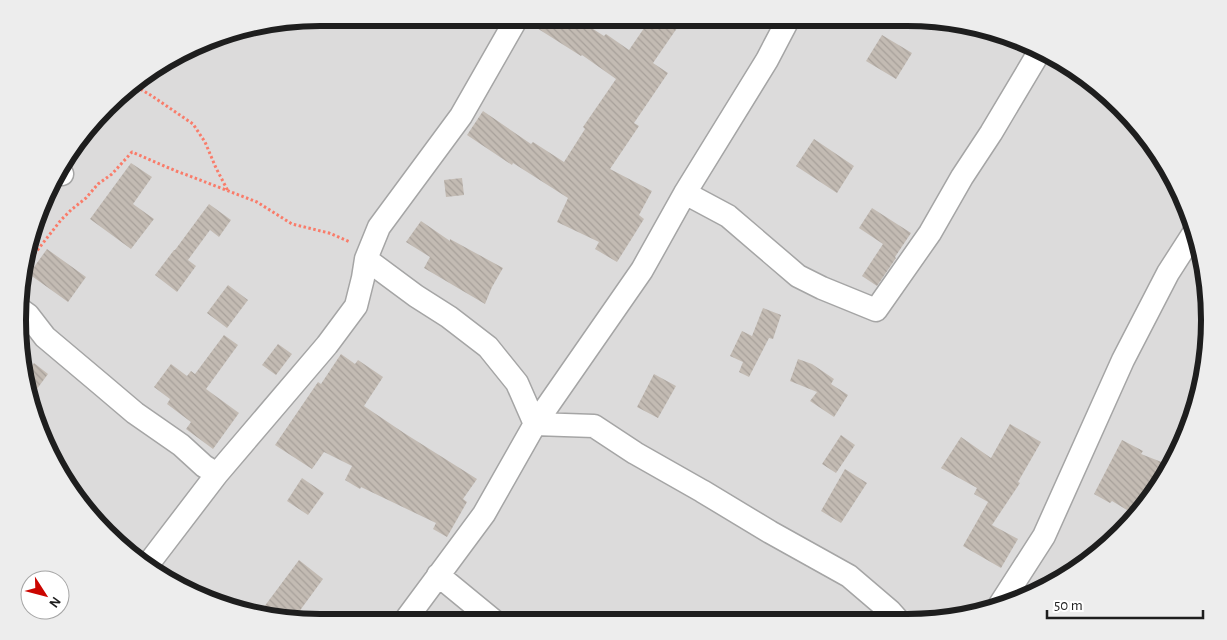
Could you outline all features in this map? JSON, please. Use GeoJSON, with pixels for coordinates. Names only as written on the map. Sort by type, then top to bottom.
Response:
{"type":"FeatureCollection","features":[{"type":"Feature","properties":{"kind":"street"},"geometry":{"type":"LineString","coordinates":[[151,560],[217,474],[328,345],[356,306],[366,259],[379,227],[461,116],[512,26]]}},
{"type":"Feature","properties":{"kind":"street"},"geometry":{"type":"LineString","coordinates":[[410,614],[484,514],[535,424],[642,270],[685,193],[767,60],[785,26]]}},
{"type":"Feature","properties":{"kind":"street"},"geometry":{"type":"LineString","coordinates":[[685,193],[728,216],[798,276],[876,310],[930,233],[962,177],[991,133],[1036,57]]}},
{"type":"Feature","properties":{"kind":"street"},"geometry":{"type":"LineString","coordinates":[[1005,596],[1044,536],[1123,360],[1168,273],[1190,240]]}},
{"type":"Feature","properties":{"kind":"street"},"geometry":{"type":"LineString","coordinates":[[366,259],[416,296],[449,317],[488,347],[517,383],[535,424]]}},
{"type":"Feature","properties":{"kind":"street"},"geometry":{"type":"LineString","coordinates":[[26,314],[45,337],[95,380],[135,413],[181,445],[204,466],[217,474]]}},
{"type":"Feature","properties":{"kind":"street"},"geometry":{"type":"LineString","coordinates":[[535,424],[594,426],[635,453],[849,576],[893,614]]}},
{"type":"Feature","properties":{"kind":"street"},"geometry":{"type":"LineString","coordinates":[[438,575],[485,614]]}},
{"type":"Feature","properties":{"kind":"path"},"geometry":{"type":"LineString","coordinates":[[139,89],[193,124],[205,142],[228,192]]}},
{"type":"Feature","properties":{"kind":"path"},"geometry":{"type":"LineString","coordinates":[[34,255],[61,220],[86,198],[98,184],[112,174],[132,152],[176,172],[258,202],[292,224],[329,234],[352,243],[366,259]]}},
{"type":"Feature","properties":{"kind":"shaded area"},"geometry":{"type":"Polygon","coordinates":[[[907,26],[945,29],[983,36],[1037,57],[1086,87],[1128,126],[1161,173],[1185,226],[1191,244],[1198,282],[1201,320],[1200,339],[1191,396],[1170,450],[1151,483],[1128,514],[1086,553],[1054,574],[1019,591],[983,604],[945,611],[907,614],[320,614],[282,611],[244,604],[190,583],[141,553],[112,528],[87,499],[57,450],[36,396],[29,358],[26,320],[32,263],[42,226],[66,173],[99,126],[126,99],[173,66],[208,49],[244,36],[301,27],[907,26]]]}},
{"type":"Feature","properties":{"kind":"building"},"geometry":{"type":"Polygon","coordinates":[[[534,26],[588,26],[604,36],[606,34],[629,50],[646,26],[678,26],[653,63],[668,73],[634,123],[639,126],[610,169],[652,191],[639,215],[644,219],[617,262],[595,249],[599,242],[557,222],[568,198],[513,163],[512,165],[467,135],[483,111],[531,144],[533,142],[564,162],[585,129],[583,127],[616,79],[534,26]]]}},
{"type":"Feature","properties":{"kind":"building"},"geometry":{"type":"Polygon","coordinates":[[[882,35],[912,53],[896,79],[866,61],[882,35]]]}},
{"type":"Feature","properties":{"kind":"building"},"geometry":{"type":"Polygon","coordinates":[[[814,139],[854,166],[837,193],[796,166],[814,139]]]}},
{"type":"Feature","properties":{"kind":"building"},"geometry":{"type":"Polygon","coordinates":[[[131,163],[152,177],[133,204],[154,219],[131,249],[90,219],[131,163]]]}},
{"type":"Feature","properties":{"kind":"building"},"geometry":{"type":"Polygon","coordinates":[[[462,178],[464,195],[446,197],[444,180],[462,178]]]}},
{"type":"Feature","properties":{"kind":"building"},"geometry":{"type":"Polygon","coordinates":[[[209,204],[231,220],[219,237],[210,230],[188,260],[196,266],[177,292],[155,275],[209,204]]]}},
{"type":"Feature","properties":{"kind":"building"},"geometry":{"type":"Polygon","coordinates":[[[872,208],[911,233],[877,286],[862,276],[883,244],[859,228],[872,208]]]}},
{"type":"Feature","properties":{"kind":"building"},"geometry":{"type":"Polygon","coordinates":[[[421,221],[450,241],[450,239],[503,268],[485,304],[424,268],[430,257],[406,242],[421,221]]]}},
{"type":"Feature","properties":{"kind":"building"},"geometry":{"type":"Polygon","coordinates":[[[47,249],[86,277],[68,302],[30,275],[47,249]]]}},
{"type":"Feature","properties":{"kind":"building"},"geometry":{"type":"Polygon","coordinates":[[[228,285],[248,300],[227,328],[207,313],[228,285]]]}},
{"type":"Feature","properties":{"kind":"building"},"geometry":{"type":"Polygon","coordinates":[[[763,308],[781,315],[773,339],[769,338],[749,377],[739,372],[743,362],[730,356],[742,331],[752,336],[763,308]]]}},
{"type":"Feature","properties":{"kind":"building"},"geometry":{"type":"Polygon","coordinates":[[[224,335],[238,345],[206,389],[239,413],[213,449],[186,429],[191,422],[167,404],[170,399],[154,387],[171,364],[187,376],[191,371],[195,374],[224,335]]]}},
{"type":"Feature","properties":{"kind":"building"},"geometry":{"type":"Polygon","coordinates":[[[278,344],[292,354],[276,375],[262,365],[278,344]]]}},
{"type":"Feature","properties":{"kind":"building"},"geometry":{"type":"Polygon","coordinates":[[[341,354],[355,364],[358,360],[383,377],[364,406],[477,479],[463,499],[467,502],[447,537],[433,529],[436,523],[361,487],[360,489],[345,480],[352,466],[324,452],[312,469],[275,445],[318,382],[321,384],[341,354]]]}},
{"type":"Feature","properties":{"kind":"building"},"geometry":{"type":"Polygon","coordinates":[[[798,359],[812,364],[834,379],[831,384],[848,395],[834,417],[810,401],[817,392],[790,381],[798,359]]]}},
{"type":"Feature","properties":{"kind":"building"},"geometry":{"type":"Polygon","coordinates":[[[34,363],[48,374],[35,392],[32,377],[31,368],[34,363]]]}},
{"type":"Feature","properties":{"kind":"building"},"geometry":{"type":"Polygon","coordinates":[[[654,374],[676,386],[658,418],[637,407],[654,374]]]}},
{"type":"Feature","properties":{"kind":"building"},"geometry":{"type":"Polygon","coordinates":[[[1010,424],[1041,442],[1018,482],[1020,483],[992,525],[1018,539],[1001,568],[963,546],[988,502],[974,494],[977,488],[941,468],[961,437],[991,458],[1010,424]]]}},
{"type":"Feature","properties":{"kind":"building"},"geometry":{"type":"Polygon","coordinates":[[[841,435],[855,445],[836,473],[822,464],[841,435]]]}},
{"type":"Feature","properties":{"kind":"building"},"geometry":{"type":"Polygon","coordinates":[[[1122,440],[1143,451],[1141,454],[1163,463],[1130,512],[1112,501],[1110,503],[1094,494],[1122,440]]]}},
{"type":"Feature","properties":{"kind":"building"},"geometry":{"type":"Polygon","coordinates":[[[845,469],[867,483],[841,523],[821,511],[845,469]]]}},
{"type":"Feature","properties":{"kind":"building"},"geometry":{"type":"Polygon","coordinates":[[[302,478],[324,493],[308,515],[287,501],[302,478]]]}},
{"type":"Feature","properties":{"kind":"building"},"geometry":{"type":"Polygon","coordinates":[[[299,560],[323,579],[298,613],[263,608],[299,560]]]}}]}
